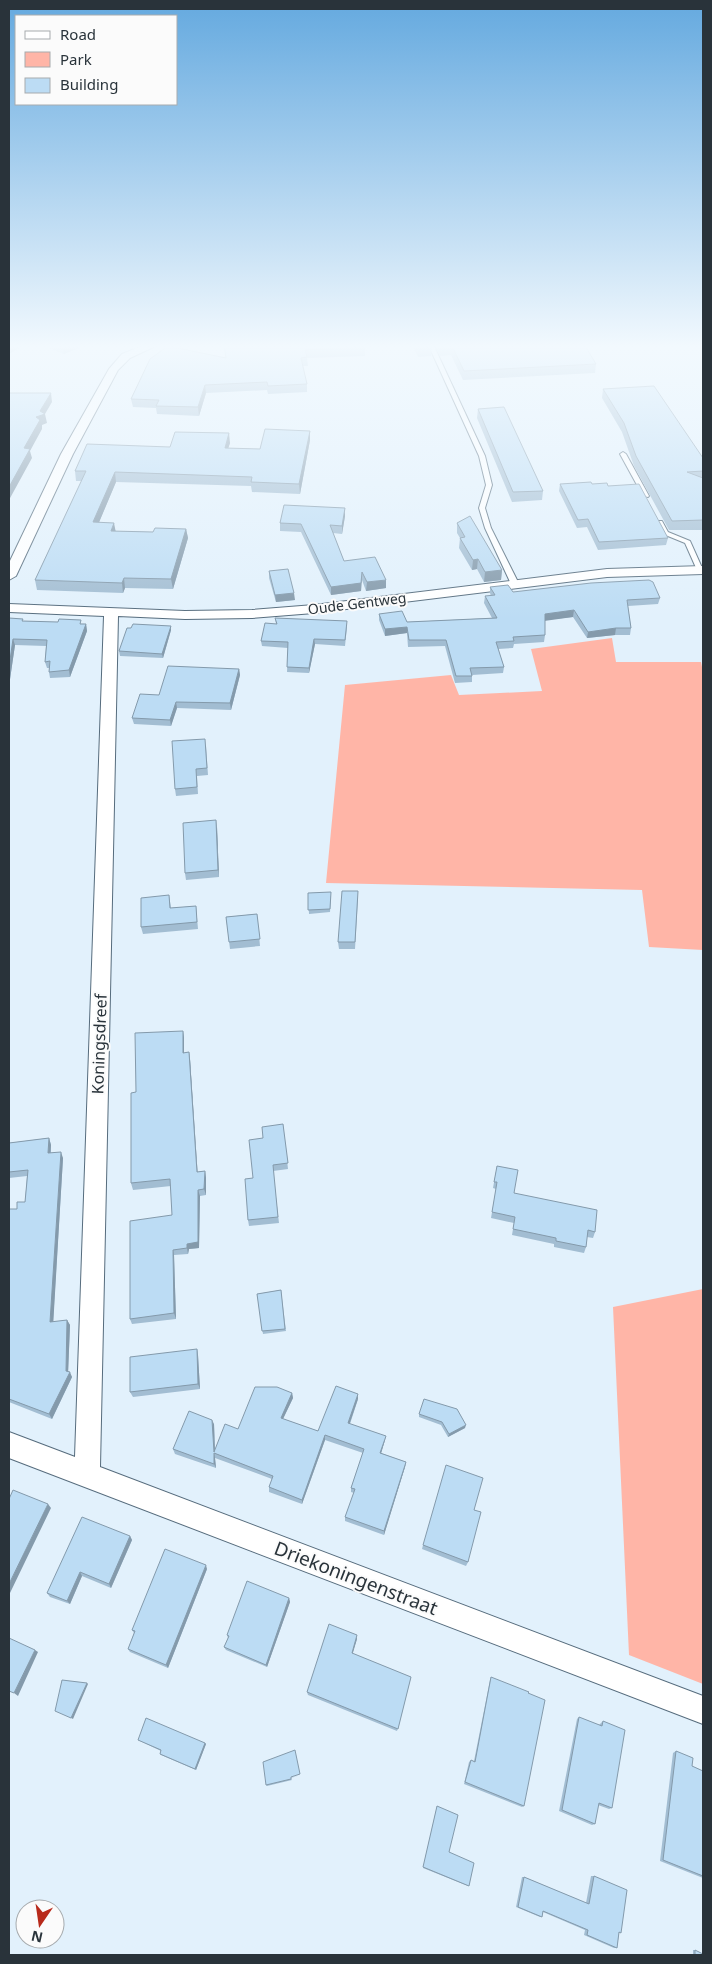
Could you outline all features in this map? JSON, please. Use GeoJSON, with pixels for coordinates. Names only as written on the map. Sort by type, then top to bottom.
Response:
{"type":"FeatureCollection","features":[{"type":"Feature","properties":{"kind":"street"},"geometry":{"type":"LineString","coordinates":[[9,576],[77,436]]}},
{"type":"Feature","properties":{"kind":"street","name":"Oude Gentweg"},"geometry":{"type":"LineString","coordinates":[[9,608],[218,616],[269,613],[615,572],[701,570]]}},
{"type":"Feature","properties":{"kind":"street","name":"Koningsdreef"},"geometry":{"type":"LineString","coordinates":[[87,1475],[111,613]]}},
{"type":"Feature","properties":{"kind":"street","name":"Driekoningenstraat"},"geometry":{"type":"LineString","coordinates":[[9,1446],[703,1710]]}},
{"type":"Feature","properties":{"kind":"lane"},"geometry":{"type":"LineString","coordinates":[[473,436],[482,456],[489,484],[482,508],[488,528],[515,584]]}},
{"type":"Feature","properties":{"kind":"lane"},"geometry":{"type":"LineString","coordinates":[[623,454],[651,506]]}},
{"type":"Feature","properties":{"kind":"lane"},"geometry":{"type":"LineString","coordinates":[[656,515],[665,533],[688,542],[701,570]]}},
{"type":"Feature","properties":{"kind":"green space"},"geometry":{"type":"Polygon","coordinates":[[[612,638],[616,662],[701,662],[703,672],[703,950],[649,947],[642,890],[326,883],[345,685],[451,675],[459,695],[542,691],[531,649],[612,638]]]}},
{"type":"Feature","properties":{"kind":"green space"},"geometry":{"type":"Polygon","coordinates":[[[703,1289],[703,1684],[629,1655],[613,1307],[703,1289]]]}},
{"type":"Feature","properties":{"kind":"building"},"geometry":{"type":"Polygon","coordinates":[[[9,436],[31,436],[24,448],[30,449],[9,487],[9,436]]]}},
{"type":"Feature","properties":{"kind":"building"},"geometry":{"type":"Polygon","coordinates":[[[174,436],[228,436],[225,448],[260,449],[263,436],[309,436],[299,484],[251,482],[252,477],[115,472],[93,522],[114,523],[111,531],[153,532],[155,528],[186,529],[171,579],[124,578],[122,583],[35,580],[86,471],[75,471],[87,444],[170,447],[174,436]]]}},
{"type":"Feature","properties":{"kind":"building"},"geometry":{"type":"Polygon","coordinates":[[[489,436],[517,436],[543,491],[513,492],[489,436]]]}},
{"type":"Feature","properties":{"kind":"building"},"geometry":{"type":"Polygon","coordinates":[[[629,436],[688,436],[703,458],[703,471],[687,472],[703,478],[703,520],[672,521],[636,456],[629,436]]]}},
{"type":"Feature","properties":{"kind":"building"},"geometry":{"type":"Polygon","coordinates":[[[591,482],[592,484],[607,483],[608,486],[639,484],[668,538],[599,542],[588,519],[578,520],[560,484],[591,482]]]}},
{"type":"Feature","properties":{"kind":"building"},"geometry":{"type":"Polygon","coordinates":[[[284,505],[345,508],[342,526],[330,525],[344,561],[375,557],[386,580],[367,582],[362,572],[361,583],[331,587],[301,524],[280,523],[284,505]]]}},
{"type":"Feature","properties":{"kind":"building"},"geometry":{"type":"Polygon","coordinates":[[[470,516],[502,570],[485,572],[478,559],[473,560],[460,538],[465,537],[457,523],[470,516]]]}},
{"type":"Feature","properties":{"kind":"building"},"geometry":{"type":"Polygon","coordinates":[[[288,569],[294,593],[275,595],[269,571],[288,569]]]}},
{"type":"Feature","properties":{"kind":"building"},"geometry":{"type":"Polygon","coordinates":[[[649,580],[653,582],[660,598],[627,600],[631,628],[588,632],[574,610],[545,614],[545,635],[513,637],[514,641],[496,642],[504,667],[470,668],[472,676],[456,676],[446,640],[409,640],[407,627],[385,629],[379,614],[402,611],[407,622],[497,618],[485,596],[495,595],[490,587],[508,585],[513,592],[591,583],[649,580]]]}},
{"type":"Feature","properties":{"kind":"building"},"geometry":{"type":"Polygon","coordinates":[[[9,618],[23,619],[22,621],[58,622],[59,619],[81,620],[80,624],[86,624],[69,670],[49,672],[50,661],[45,662],[47,640],[13,639],[9,667],[9,618]]]}},
{"type":"Feature","properties":{"kind":"building"},"geometry":{"type":"Polygon","coordinates":[[[275,618],[347,621],[345,640],[314,639],[309,668],[287,667],[288,642],[261,641],[265,623],[277,624],[275,618]]]}},
{"type":"Feature","properties":{"kind":"building"},"geometry":{"type":"Polygon","coordinates":[[[133,624],[171,626],[162,654],[119,651],[127,628],[131,628],[133,624]]]}},
{"type":"Feature","properties":{"kind":"building"},"geometry":{"type":"Polygon","coordinates":[[[168,666],[239,669],[230,703],[176,702],[170,720],[132,718],[140,694],[159,695],[168,666]]]}},
{"type":"Feature","properties":{"kind":"building"},"geometry":{"type":"Polygon","coordinates":[[[205,739],[207,768],[196,769],[197,787],[175,789],[172,741],[205,739]]]}},
{"type":"Feature","properties":{"kind":"building"},"geometry":{"type":"Polygon","coordinates":[[[216,820],[218,870],[185,873],[183,823],[216,820]]]}},
{"type":"Feature","properties":{"kind":"building"},"geometry":{"type":"Polygon","coordinates":[[[342,891],[358,891],[355,942],[338,942],[342,891]]]}},
{"type":"Feature","properties":{"kind":"building"},"geometry":{"type":"Polygon","coordinates":[[[331,892],[330,909],[308,910],[308,893],[331,892]]]}},
{"type":"Feature","properties":{"kind":"building"},"geometry":{"type":"Polygon","coordinates":[[[169,895],[170,908],[196,906],[197,922],[141,927],[141,898],[169,895]]]}},
{"type":"Feature","properties":{"kind":"building"},"geometry":{"type":"Polygon","coordinates":[[[257,914],[260,939],[229,942],[226,917],[257,914]]]}},
{"type":"Feature","properties":{"kind":"building"},"geometry":{"type":"Polygon","coordinates":[[[183,1031],[183,1053],[189,1052],[197,1172],[205,1171],[204,1189],[198,1190],[198,1242],[187,1244],[187,1248],[173,1250],[174,1313],[130,1319],[130,1221],[172,1215],[170,1179],[131,1183],[131,1093],[136,1092],[135,1033],[183,1031]]]}},
{"type":"Feature","properties":{"kind":"building"},"geometry":{"type":"Polygon","coordinates":[[[283,1124],[288,1163],[273,1165],[278,1217],[248,1220],[245,1179],[253,1178],[249,1140],[263,1138],[262,1127],[283,1124]]]}},
{"type":"Feature","properties":{"kind":"building"},"geometry":{"type":"Polygon","coordinates":[[[49,1138],[48,1153],[61,1152],[50,1322],[67,1320],[66,1371],[70,1372],[49,1414],[9,1399],[9,1209],[17,1209],[17,1202],[25,1202],[28,1170],[9,1172],[9,1143],[49,1138]]]}},
{"type":"Feature","properties":{"kind":"building"},"geometry":{"type":"Polygon","coordinates":[[[497,1166],[518,1170],[514,1193],[597,1210],[595,1232],[588,1230],[586,1247],[556,1241],[556,1238],[513,1229],[515,1217],[492,1212],[497,1182],[494,1182],[497,1166]]]}},
{"type":"Feature","properties":{"kind":"building"},"geometry":{"type":"Polygon","coordinates":[[[281,1290],[285,1329],[262,1331],[257,1294],[281,1290]]]}},
{"type":"Feature","properties":{"kind":"building"},"geometry":{"type":"Polygon","coordinates":[[[197,1349],[198,1384],[130,1392],[130,1357],[197,1349]]]}},
{"type":"Feature","properties":{"kind":"building"},"geometry":{"type":"Polygon","coordinates":[[[336,1386],[358,1394],[348,1423],[386,1436],[380,1453],[406,1462],[384,1531],[345,1517],[355,1489],[351,1488],[364,1449],[325,1435],[302,1500],[269,1487],[273,1476],[214,1453],[214,1464],[173,1449],[189,1411],[212,1420],[214,1452],[225,1424],[238,1429],[255,1387],[277,1387],[292,1393],[281,1418],[318,1431],[336,1386]]]}},
{"type":"Feature","properties":{"kind":"building"},"geometry":{"type":"Polygon","coordinates":[[[424,1399],[457,1409],[466,1425],[449,1434],[442,1422],[419,1414],[424,1399]]]}},
{"type":"Feature","properties":{"kind":"building"},"geometry":{"type":"Polygon","coordinates":[[[446,1465],[483,1478],[474,1510],[481,1512],[468,1562],[423,1545],[446,1465]]]}},
{"type":"Feature","properties":{"kind":"building"},"geometry":{"type":"Polygon","coordinates":[[[13,1490],[48,1504],[9,1584],[9,1499],[13,1490]]]}},
{"type":"Feature","properties":{"kind":"building"},"geometry":{"type":"Polygon","coordinates":[[[82,1517],[130,1536],[109,1584],[80,1572],[67,1601],[47,1593],[82,1517]]]}},
{"type":"Feature","properties":{"kind":"building"},"geometry":{"type":"Polygon","coordinates":[[[165,1549],[206,1565],[166,1665],[128,1649],[135,1631],[132,1630],[165,1549]]]}},
{"type":"Feature","properties":{"kind":"building"},"geometry":{"type":"Polygon","coordinates":[[[247,1581],[289,1598],[266,1665],[224,1647],[247,1581]]]}},
{"type":"Feature","properties":{"kind":"building"},"geometry":{"type":"Polygon","coordinates":[[[329,1624],[357,1635],[352,1653],[411,1677],[398,1729],[307,1692],[329,1624]]]}},
{"type":"Feature","properties":{"kind":"building"},"geometry":{"type":"Polygon","coordinates":[[[9,1638],[35,1650],[14,1693],[9,1691],[9,1638]]]}},
{"type":"Feature","properties":{"kind":"building"},"geometry":{"type":"Polygon","coordinates":[[[491,1677],[545,1700],[524,1806],[465,1782],[471,1760],[475,1762],[491,1677]]]}},
{"type":"Feature","properties":{"kind":"building"},"geometry":{"type":"Polygon","coordinates":[[[62,1680],[87,1683],[71,1718],[55,1711],[62,1680]]]}},
{"type":"Feature","properties":{"kind":"building"},"geometry":{"type":"Polygon","coordinates":[[[579,1717],[602,1726],[603,1721],[625,1730],[612,1808],[599,1803],[595,1824],[562,1810],[579,1717]]]}},
{"type":"Feature","properties":{"kind":"building"},"geometry":{"type":"Polygon","coordinates":[[[146,1718],[205,1743],[195,1769],[160,1754],[161,1750],[138,1740],[146,1718]]]}},
{"type":"Feature","properties":{"kind":"building"},"geometry":{"type":"Polygon","coordinates":[[[295,1750],[300,1774],[291,1777],[291,1779],[266,1785],[263,1762],[295,1750]]]}},
{"type":"Feature","properties":{"kind":"building"},"geometry":{"type":"Polygon","coordinates":[[[676,1751],[693,1758],[692,1766],[703,1771],[703,1876],[663,1860],[676,1751]]]}},
{"type":"Feature","properties":{"kind":"building"},"geometry":{"type":"Polygon","coordinates":[[[437,1806],[458,1815],[449,1852],[474,1863],[469,1886],[423,1867],[437,1806]]]}},
{"type":"Feature","properties":{"kind":"building"},"geometry":{"type":"Polygon","coordinates":[[[594,1876],[627,1890],[617,1948],[587,1935],[588,1930],[543,1911],[542,1917],[518,1907],[524,1877],[589,1904],[594,1876]]]}},
{"type":"Feature","properties":{"kind":"building"},"geometry":{"type":"Polygon","coordinates":[[[695,1950],[703,1954],[703,1955],[695,1955],[695,1950]]]}}]}
